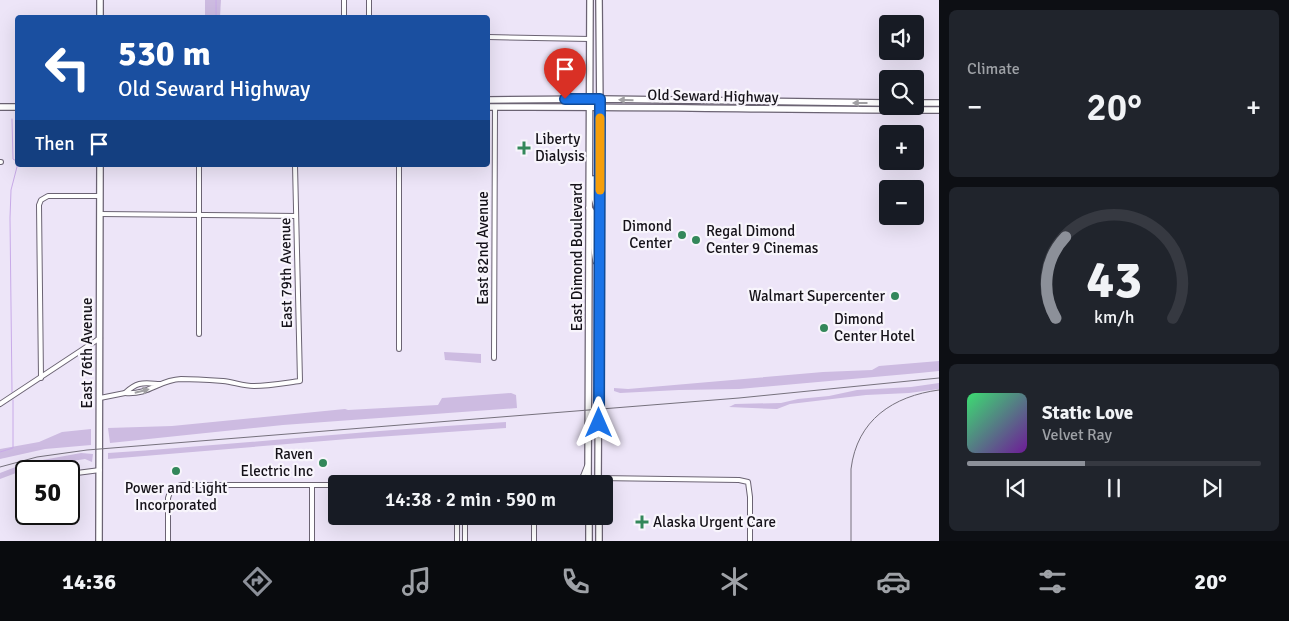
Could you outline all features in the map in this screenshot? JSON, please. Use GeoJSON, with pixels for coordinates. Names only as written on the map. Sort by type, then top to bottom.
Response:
{"type":"FeatureCollection","features":[{"type":"Feature","properties":{"kind":"main road"},"geometry":{"type":"LineString","coordinates":[[100,0],[100,15]]}},
{"type":"Feature","properties":{"kind":"main road","name":"East Dimond Boulevard"},"geometry":{"type":"LineString","coordinates":[[588,475],[590,0]]}},
{"type":"Feature","properties":{"kind":"main road"},"geometry":{"type":"LineString","coordinates":[[595,0],[600,26]]}},
{"type":"Feature","properties":{"kind":"main road","name":"East Dimond Boulevard"},"geometry":{"type":"LineString","coordinates":[[598,475],[599,0]]}},
{"type":"Feature","properties":{"kind":"main road"},"geometry":{"type":"LineString","coordinates":[[495,107],[501,104],[525,103],[541,99]]}},
{"type":"Feature","properties":{"kind":"main road","name":"Old Seward Highway"},"geometry":{"type":"LineString","coordinates":[[490,100],[600,99],[879,103]]}},
{"type":"Feature","properties":{"kind":"main road"},"geometry":{"type":"LineString","coordinates":[[718,109],[722,106],[758,102]]}},
{"type":"Feature","properties":{"kind":"main road"},"geometry":{"type":"LineString","coordinates":[[924,103],[939,103]]}},
{"type":"Feature","properties":{"kind":"main road"},"geometry":{"type":"LineString","coordinates":[[0,107],[15,107]]}},
{"type":"Feature","properties":{"kind":"main road","name":"Old Seward Highway"},"geometry":{"type":"LineString","coordinates":[[490,107],[939,110]]}},
{"type":"Feature","properties":{"kind":"main road"},"geometry":{"type":"LineString","coordinates":[[590,154],[594,197],[600,214]]}},
{"type":"Feature","properties":{"kind":"main road","name":"East 76th Avenue"},"geometry":{"type":"LineString","coordinates":[[99,541],[100,167]]}},
{"type":"Feature","properties":{"kind":"main road"},"geometry":{"type":"LineString","coordinates":[[589,208],[594,215],[594,248],[599,272]]}},
{"type":"Feature","properties":{"kind":"main road"},"geometry":{"type":"LineString","coordinates":[[589,349],[599,349]]}},
{"type":"Feature","properties":{"kind":"main road"},"geometry":{"type":"LineString","coordinates":[[588,525],[589,541]]}},
{"type":"Feature","properties":{"kind":"main road"},"geometry":{"type":"LineString","coordinates":[[598,525],[599,541]]}},
{"type":"Feature","properties":{"kind":"street"},"geometry":{"type":"LineString","coordinates":[[344,0],[344,15]]}},
{"type":"Feature","properties":{"kind":"street"},"geometry":{"type":"LineString","coordinates":[[369,0],[369,15]]}},
{"type":"Feature","properties":{"kind":"street"},"geometry":{"type":"LineString","coordinates":[[490,37],[590,39]]}},
{"type":"Feature","properties":{"kind":"street","name":"East 82nd Avenue"},"geometry":{"type":"LineString","coordinates":[[494,358],[495,107]]}},
{"type":"Feature","properties":{"kind":"street"},"geometry":{"type":"LineString","coordinates":[[199,167],[199,334]]}},
{"type":"Feature","properties":{"kind":"street","name":"East 79th Avenue"},"geometry":{"type":"LineString","coordinates":[[160,384],[179,379],[222,381],[253,386],[300,381],[295,167]]}},
{"type":"Feature","properties":{"kind":"street"},"geometry":{"type":"LineString","coordinates":[[399,167],[399,349]]}},
{"type":"Feature","properties":{"kind":"street"},"geometry":{"type":"LineString","coordinates":[[41,378],[39,205],[41,200],[48,196],[100,196]]}},
{"type":"Feature","properties":{"kind":"street"},"geometry":{"type":"LineString","coordinates":[[100,214],[296,216]]}},
{"type":"Feature","properties":{"kind":"street"},"geometry":{"type":"LineString","coordinates":[[0,404],[100,338]]}},
{"type":"Feature","properties":{"kind":"street"},"geometry":{"type":"LineString","coordinates":[[125,393],[132,386],[139,383],[160,384]]}},
{"type":"Feature","properties":{"kind":"street"},"geometry":{"type":"LineString","coordinates":[[100,398],[125,393],[137,394],[160,384]]}},
{"type":"Feature","properties":{"kind":"street"},"geometry":{"type":"LineString","coordinates":[[583,475],[588,462]]}},
{"type":"Feature","properties":{"kind":"street"},"geometry":{"type":"LineString","coordinates":[[80,473],[100,470]]}},
{"type":"Feature","properties":{"kind":"street"},"geometry":{"type":"LineString","coordinates":[[613,481],[739,480],[748,482],[750,541]]}},
{"type":"Feature","properties":{"kind":"street"},"geometry":{"type":"LineString","coordinates":[[168,541],[168,498],[171,489],[181,485],[328,485]]}},
{"type":"Feature","properties":{"kind":"street"},"geometry":{"type":"LineString","coordinates":[[312,485],[312,541]]}},
{"type":"Feature","properties":{"kind":"street"},"geometry":{"type":"LineString","coordinates":[[456,541],[457,525]]}},
{"type":"Feature","properties":{"kind":"street"},"geometry":{"type":"LineString","coordinates":[[465,525],[465,541]]}},
{"type":"Feature","properties":{"kind":"street"},"geometry":{"type":"LineString","coordinates":[[534,525],[534,541]]}},
{"type":"Feature","properties":{"kind":"shaded area"},"geometry":{"type":"Polygon","coordinates":[[[205,0],[221,0],[220,15],[205,15],[205,0]]]}},
{"type":"Feature","properties":{"kind":"shaded area"},"geometry":{"type":"Polygon","coordinates":[[[444,352],[481,354],[481,363],[445,360],[444,352]]]}},
{"type":"Feature","properties":{"kind":"shaded area"},"geometry":{"type":"Polygon","coordinates":[[[939,361],[939,371],[919,373],[739,389],[620,393],[614,391],[614,388],[628,389],[823,372],[872,370],[879,366],[939,361]]]}},
{"type":"Feature","properties":{"kind":"shaded area"},"geometry":{"type":"Polygon","coordinates":[[[939,383],[939,389],[790,404],[777,409],[729,407],[735,404],[781,403],[857,390],[911,387],[939,383]]]}},
{"type":"Feature","properties":{"kind":"shaded area"},"geometry":{"type":"Polygon","coordinates":[[[511,393],[516,395],[517,408],[283,425],[110,443],[108,428],[172,426],[345,409],[438,405],[442,398],[511,393]]]}},
{"type":"Feature","properties":{"kind":"shaded area"},"geometry":{"type":"Polygon","coordinates":[[[506,422],[506,428],[108,459],[108,453],[506,422]]]}},
{"type":"Feature","properties":{"kind":"shaded area"},"geometry":{"type":"Polygon","coordinates":[[[91,429],[91,445],[45,449],[0,459],[0,449],[39,442],[62,432],[91,429]]]}},
{"type":"Feature","properties":{"kind":"shaded area"},"geometry":{"type":"Polygon","coordinates":[[[81,453],[93,454],[92,462],[85,459],[42,460],[81,453]]]}},
{"type":"Feature","properties":{"kind":"shaded area"},"geometry":{"type":"Polygon","coordinates":[[[15,467],[15,473],[0,479],[0,473],[15,467]]]}},
{"type":"Feature","properties":{"kind":"waterway"},"geometry":{"type":"LineString","coordinates":[[216,0],[216,15]]}},
{"type":"Feature","properties":{"kind":"waterway"},"geometry":{"type":"LineString","coordinates":[[12,119],[13,159],[15,160]]}},
{"type":"Feature","properties":{"kind":"waterway"},"geometry":{"type":"LineString","coordinates":[[12,392],[10,218],[11,190],[17,167]]}},
{"type":"Feature","properties":{"kind":"waterway"},"geometry":{"type":"LineString","coordinates":[[0,452],[13,448],[13,400]]}},
{"type":"Feature","properties":{"kind":"railway"},"geometry":{"type":"LineString","coordinates":[[0,467],[37,457],[87,450],[739,398],[939,378]]}},
{"type":"Feature","properties":{"kind":"railway"},"geometry":{"type":"LineString","coordinates":[[851,541],[851,469],[861,437],[869,424],[880,413],[893,405],[922,393],[939,390]]}},
{"type":"Feature","properties":{"kind":"slow traffic"},"geometry":{"type":"LineString","coordinates":[[600,118],[600,190]]}},
{"type":"Feature","properties":{"kind":"place","name":"Liberty Dialysis"},"geometry":{"type":"Point","coordinates":[524,148]}},
{"type":"Feature","properties":{"kind":"place","name":"Dimond Center"},"geometry":{"type":"Point","coordinates":[682,235]}},
{"type":"Feature","properties":{"kind":"place","name":"Regal Dimond Center 9 Cinemas"},"geometry":{"type":"Point","coordinates":[696,240]}},
{"type":"Feature","properties":{"kind":"place","name":"Walmart Supercenter"},"geometry":{"type":"Point","coordinates":[895,296]}},
{"type":"Feature","properties":{"kind":"place","name":"Dimond Center Hotel"},"geometry":{"type":"Point","coordinates":[824,328]}},
{"type":"Feature","properties":{"kind":"place","name":"Raven Electric Inc"},"geometry":{"type":"Point","coordinates":[323,463]}},
{"type":"Feature","properties":{"kind":"place","name":"Power and Light Incorporated"},"geometry":{"type":"Point","coordinates":[176,471]}},
{"type":"Feature","properties":{"kind":"place","name":"Alaska Urgent Care"},"geometry":{"type":"Point","coordinates":[642,522]}},
{"type":"Feature","properties":{"kind":"route"},"geometry":{"type":"LineString","coordinates":[[565,99],[600,99],[599,423]]}}]}
